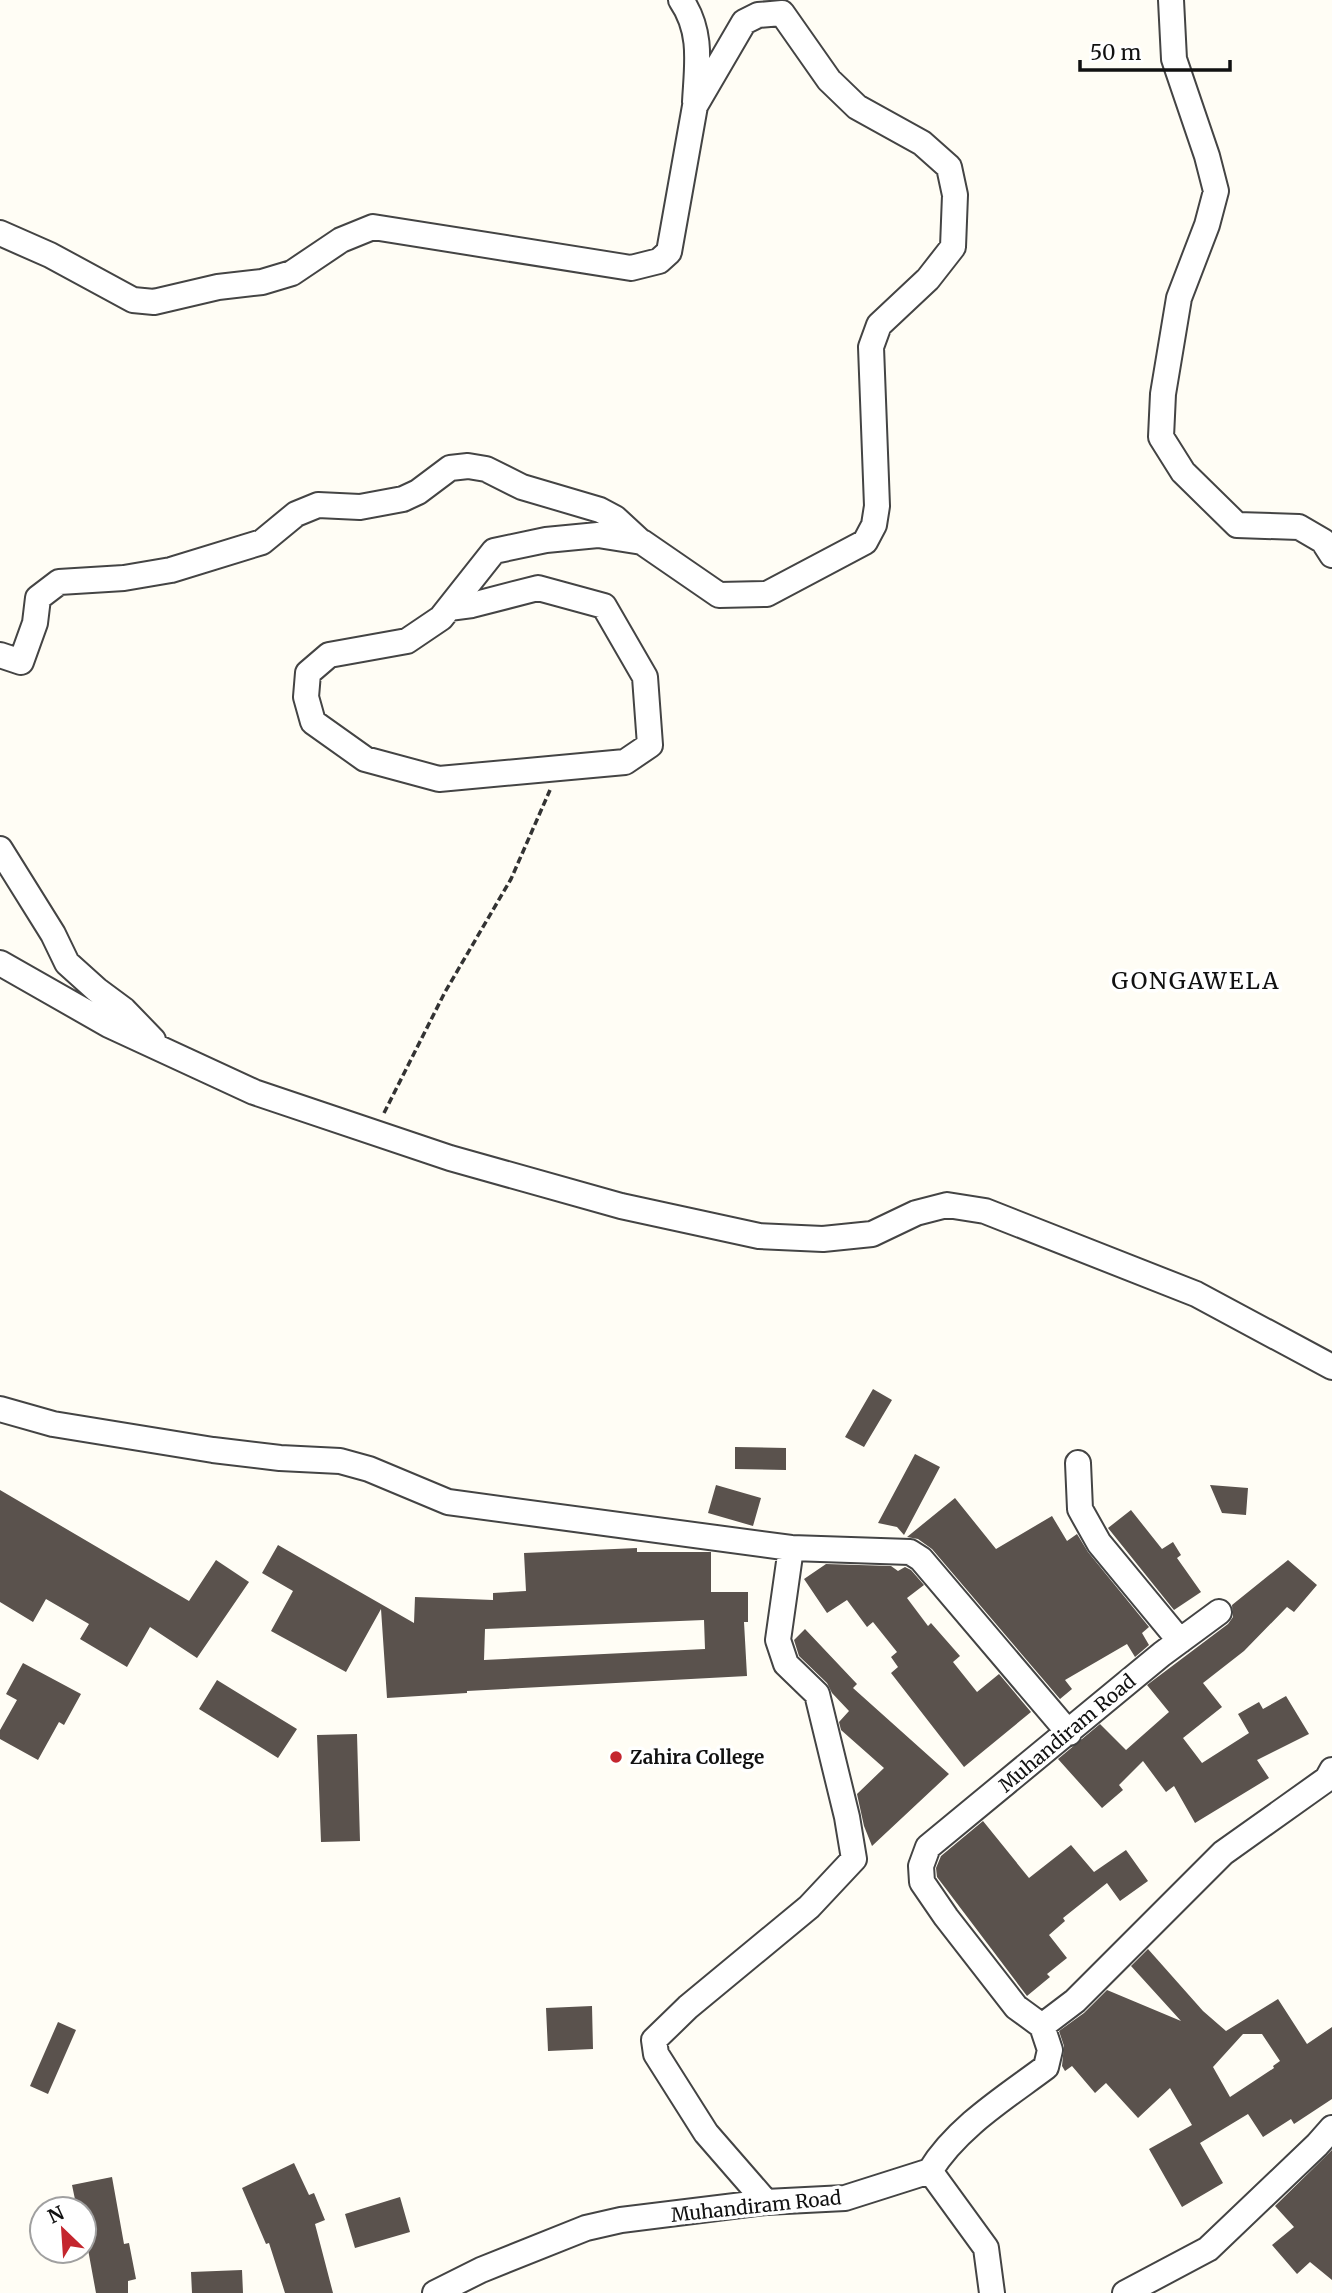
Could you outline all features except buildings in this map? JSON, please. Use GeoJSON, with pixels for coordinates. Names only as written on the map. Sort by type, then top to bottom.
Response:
{"type":"FeatureCollection","features":[{"type":"Feature","properties":{"kind":"street"},"geometry":{"type":"LineString","coordinates":[[0,233],[50,255],[133,300],[155,302],[218,287],[262,282],[292,273],[341,240],[373,227],[631,268],[659,261],[669,251],[695,106],[698,45],[688,10],[681,0]]}},
{"type":"Feature","properties":{"kind":"street"},"geometry":{"type":"LineString","coordinates":[[1171,0],[1174,59],[1216,191],[1207,225],[1179,298],[1163,394],[1161,437],[1183,472],[1237,525],[1299,527],[1323,541],[1332,555]]}},
{"type":"Feature","properties":{"kind":"street"},"geometry":{"type":"LineString","coordinates":[[0,655],[21,662],[35,623],[38,598],[59,582],[124,578],[171,570],[262,542],[296,514],[318,505],[360,507],[403,499],[418,492],[450,468],[468,466],[486,469],[522,487],[600,510],[615,518],[642,542],[719,595],[767,594],[864,542],[874,525],[877,506],[871,347],[879,325],[928,279],[953,247],[955,195],[948,167],[922,143],[857,107],[829,80],[782,13],[758,15],[744,22],[695,106]]}},
{"type":"Feature","properties":{"kind":"street"},"geometry":{"type":"LineString","coordinates":[[449,608],[472,605],[538,588],[604,606],[645,677],[650,745],[625,762],[439,779],[365,759],[313,722],[306,696],[308,673],[329,655],[407,640],[441,618],[494,551],[546,540],[598,535],[642,542]]}},
{"type":"Feature","properties":{"kind":"street"},"geometry":{"type":"LineString","coordinates":[[0,849],[53,934],[67,963],[124,1010],[163,1050]]}},
{"type":"Feature","properties":{"kind":"street"},"geometry":{"type":"LineString","coordinates":[[0,963],[109,1025],[254,1092],[450,1158],[621,1206],[759,1236],[823,1239],[872,1234],[916,1213],[947,1205],[985,1211],[1196,1294],[1332,1367]]}},
{"type":"Feature","properties":{"kind":"street"},"geometry":{"type":"LineString","coordinates":[[0,1409],[53,1424],[213,1450],[279,1458],[340,1461],[369,1469],[448,1502],[791,1548],[910,1552],[921,1559],[1069,1733]]}},
{"type":"Feature","properties":{"kind":"street"},"geometry":{"type":"LineString","coordinates":[[1078,1463],[1080,1509],[1099,1543],[1180,1641]]}},
{"type":"Feature","properties":{"kind":"street"},"geometry":{"type":"LineString","coordinates":[[766,2202],[706,2133],[656,2054],[654,2040],[688,2007],[809,1907],[854,1859],[847,1817],[817,1694],[786,1664],[778,1640],[791,1548]]}},
{"type":"Feature","properties":{"kind":"street","name":"Muhandiram Road"},"geometry":{"type":"LineString","coordinates":[[1042,2026],[1016,2007],[922,1882],[921,1866],[928,1847],[1219,1612]]}},
{"type":"Feature","properties":{"kind":"street"},"geometry":{"type":"LineString","coordinates":[[992,2293],[985,2248],[930,2171],[942,2151],[985,2113],[1046,2067],[1050,2050],[1042,2026],[1075,2000],[1223,1853],[1327,1779],[1332,1770]]}},
{"type":"Feature","properties":{"kind":"street"},"geometry":{"type":"LineString","coordinates":[[1125,2293],[1208,2249],[1332,2128]]}},
{"type":"Feature","properties":{"kind":"street","name":"Muhandiram Road"},"geometry":{"type":"LineString","coordinates":[[435,2293],[481,2270],[586,2228],[621,2220],[766,2202],[845,2198],[930,2171]]}},
{"type":"Feature","properties":{"kind":"path"},"geometry":{"type":"LineString","coordinates":[[374,1132],[445,992],[511,879],[552,785]]}},
{"type":"Feature","properties":{"kind":"place","name":"Zahira College"},"geometry":{"type":"Point","coordinates":[616,1757]}},
{"type":"Feature","properties":{"kind":"district","name":"GONGAWELA"},"geometry":{"type":"Point","coordinates":[1196,981]}}]}
